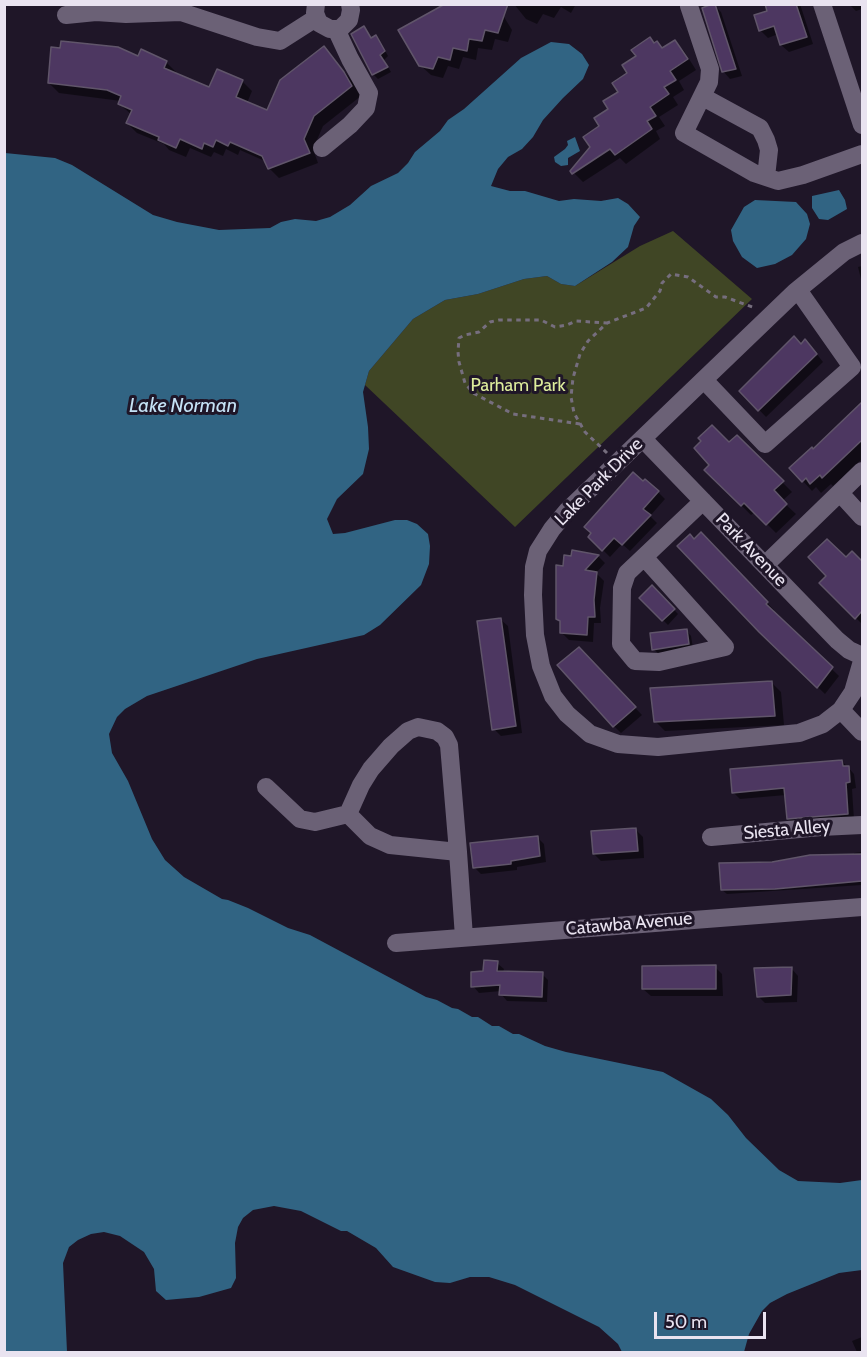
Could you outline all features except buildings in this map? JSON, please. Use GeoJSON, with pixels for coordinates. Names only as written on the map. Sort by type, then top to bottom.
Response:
{"type":"FeatureCollection","features":[{"type":"Feature","properties":{"kind":"street"},"geometry":{"type":"LineString","coordinates":[[66,15],[96,12],[126,14],[181,12],[257,37],[280,41],[316,11],[324,27],[341,28],[349,20],[350,4]]}},
{"type":"Feature","properties":{"kind":"street"},"geometry":{"type":"LineString","coordinates":[[822,4],[862,125]]}},
{"type":"Feature","properties":{"kind":"street"},"geometry":{"type":"LineString","coordinates":[[689,6],[710,69],[709,82],[703,97],[684,133],[754,173],[778,181],[862,154]]}},
{"type":"Feature","properties":{"kind":"street"},"geometry":{"type":"LineString","coordinates":[[322,148],[350,125],[366,108],[369,93],[336,29]]}},
{"type":"Feature","properties":{"kind":"street"},"geometry":{"type":"LineString","coordinates":[[703,97],[760,128],[769,150],[766,177]]}},
{"type":"Feature","properties":{"kind":"street","name":"Lake Park Drive"},"geometry":{"type":"LineString","coordinates":[[862,243],[844,252],[798,290],[567,511],[538,551],[534,567],[535,635],[541,666],[553,696],[567,714],[590,734],[618,744],[658,747],[799,733],[823,724],[841,710],[853,692],[862,661]]}},
{"type":"Feature","properties":{"kind":"street"},"geometry":{"type":"LineString","coordinates":[[704,380],[765,444],[852,367],[798,290]]}},
{"type":"Feature","properties":{"kind":"street","name":"Park Avenue"},"geometry":{"type":"LineString","coordinates":[[643,439],[837,640],[849,650],[862,656]]}},
{"type":"Feature","properties":{"kind":"street"},"geometry":{"type":"LineString","coordinates":[[765,565],[862,471]]}},
{"type":"Feature","properties":{"kind":"street"},"geometry":{"type":"LineString","coordinates":[[840,493],[862,517]]}},
{"type":"Feature","properties":{"kind":"street"},"geometry":{"type":"LineString","coordinates":[[644,557],[725,647],[659,662],[635,661],[621,644],[622,588],[627,573],[703,501]]}},
{"type":"Feature","properties":{"kind":"street"},"geometry":{"type":"LineString","coordinates":[[841,710],[862,732]]}},
{"type":"Feature","properties":{"kind":"street"},"geometry":{"type":"LineString","coordinates":[[348,814],[361,784],[371,769],[408,731],[418,727],[428,728],[445,737],[449,745],[464,938]]}},
{"type":"Feature","properties":{"kind":"street"},"geometry":{"type":"LineString","coordinates":[[266,788],[300,819],[315,822],[348,814]]}},
{"type":"Feature","properties":{"kind":"street"},"geometry":{"type":"LineString","coordinates":[[348,814],[370,836],[390,844],[458,852]]}},
{"type":"Feature","properties":{"kind":"street","name":"Siesta Alley"},"geometry":{"type":"LineString","coordinates":[[711,837],[821,826],[862,825]]}},
{"type":"Feature","properties":{"kind":"street","name":"Catawba Avenue"},"geometry":{"type":"LineString","coordinates":[[396,944],[862,907]]}},
{"type":"Feature","properties":{"kind":"path"},"geometry":{"type":"LineString","coordinates":[[580,424],[513,414],[473,393],[465,383],[459,362],[459,338],[479,332],[490,322],[499,320],[541,320],[555,327],[576,321],[607,322],[646,308],[671,273],[688,277],[716,297],[725,297],[757,309]]}},
{"type":"Feature","properties":{"kind":"path"},"geometry":{"type":"LineString","coordinates":[[600,447],[580,424],[574,413],[571,397],[577,361],[588,341],[607,322]]}},
{"type":"Feature","properties":{"kind":"green space","name":"Parham Park"},"geometry":{"type":"Polygon","coordinates":[[[673,231],[752,299],[515,527],[365,385],[369,371],[413,319],[445,300],[478,294],[524,279],[547,276],[561,284],[575,286],[640,246],[673,231]]]}},
{"type":"Feature","properties":{"kind":"water","name":"Lake Norman"},"geometry":{"type":"Polygon","coordinates":[[[551,42],[569,44],[582,54],[589,65],[583,79],[543,120],[533,137],[522,149],[508,157],[498,169],[491,186],[510,191],[525,191],[559,201],[574,199],[601,201],[618,198],[628,204],[640,217],[634,226],[628,247],[612,262],[575,286],[561,284],[547,276],[524,279],[478,294],[445,300],[413,319],[369,371],[363,392],[369,449],[363,474],[337,499],[327,519],[333,534],[395,520],[407,520],[417,524],[428,534],[430,546],[429,564],[421,585],[380,625],[364,635],[257,659],[147,696],[125,709],[117,717],[109,734],[112,753],[128,781],[152,839],[165,860],[184,877],[222,899],[248,908],[288,928],[310,935],[426,997],[472,1017],[478,1017],[492,1026],[499,1026],[513,1034],[519,1034],[545,1046],[566,1052],[663,1072],[711,1099],[779,1170],[798,1181],[840,1183],[862,1180],[862,1270],[839,1273],[770,1303],[762,1311],[749,1334],[744,1352],[622,1352],[618,1344],[599,1327],[515,1285],[489,1277],[470,1277],[450,1283],[435,1282],[393,1267],[376,1248],[347,1231],[341,1231],[301,1211],[274,1206],[253,1210],[243,1218],[238,1227],[235,1243],[236,1278],[231,1288],[199,1297],[166,1300],[156,1291],[154,1269],[144,1252],[120,1236],[104,1232],[91,1234],[78,1240],[69,1247],[63,1263],[67,1352],[5,1352],[5,153],[55,158],[72,165],[153,215],[177,222],[219,230],[270,228],[281,222],[295,219],[316,221],[330,217],[350,205],[371,186],[398,173],[415,152],[440,131],[448,120],[464,109],[521,58],[551,42]]]}},
{"type":"Feature","properties":{"kind":"water"},"geometry":{"type":"Polygon","coordinates":[[[575,137],[580,151],[568,158],[568,165],[561,166],[555,162],[554,157],[565,149],[568,145],[567,141],[575,137]]]}},
{"type":"Feature","properties":{"kind":"water"},"geometry":{"type":"Polygon","coordinates":[[[839,190],[847,209],[828,220],[819,219],[812,208],[812,196],[839,190]]]}},
{"type":"Feature","properties":{"kind":"water"},"geometry":{"type":"Polygon","coordinates":[[[755,200],[796,202],[807,214],[810,224],[806,239],[792,255],[775,264],[757,268],[742,257],[733,241],[731,230],[744,207],[755,200]]]}}]}
